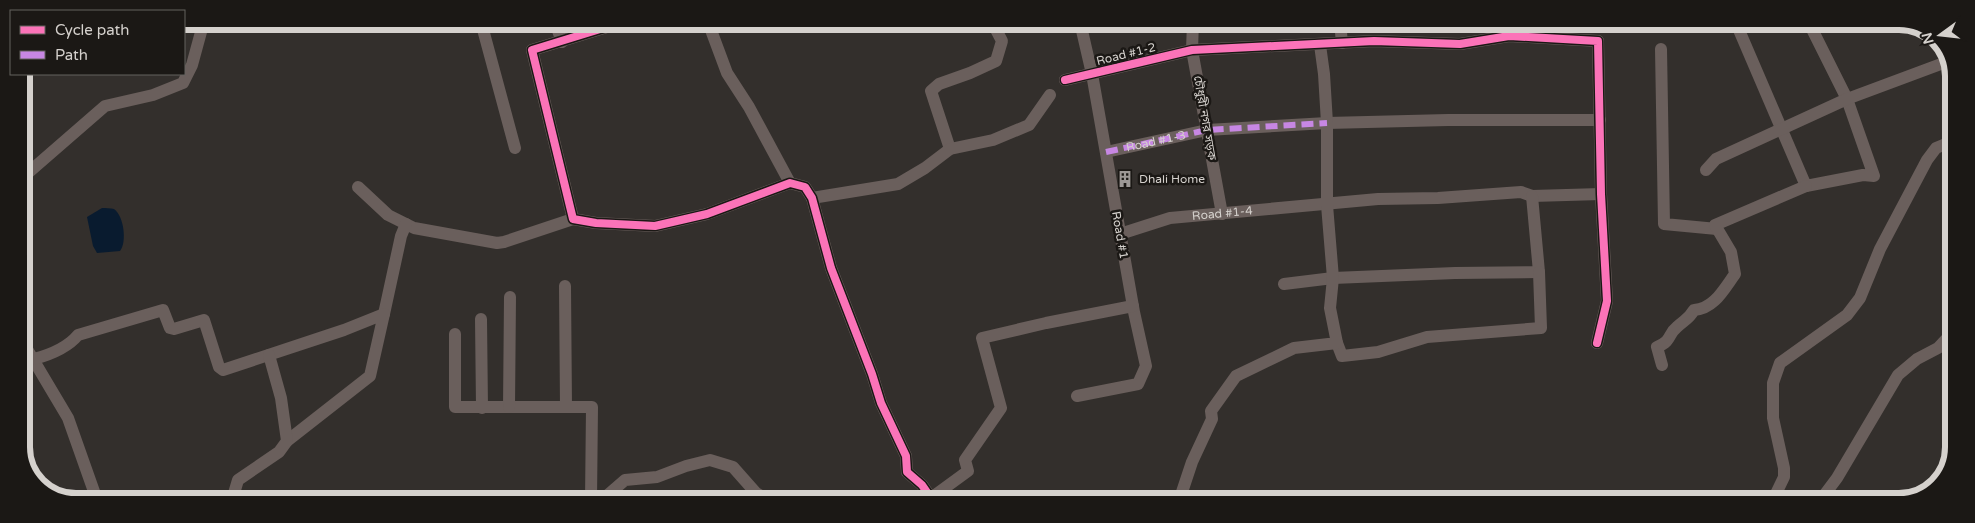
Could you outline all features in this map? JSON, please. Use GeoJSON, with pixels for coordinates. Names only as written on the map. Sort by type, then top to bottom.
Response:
{"type":"FeatureCollection","features":[{"type":"Feature","properties":{"kind":"street"},"geometry":{"type":"LineString","coordinates":[[30,171],[105,106],[153,95],[183,83],[192,65],[202,30]]}},
{"type":"Feature","properties":{"kind":"street"},"geometry":{"type":"LineString","coordinates":[[483,30],[515,148]]}},
{"type":"Feature","properties":{"kind":"street"},"geometry":{"type":"LineString","coordinates":[[558,30],[562,42]]}},
{"type":"Feature","properties":{"kind":"street"},"geometry":{"type":"LineString","coordinates":[[573,219],[532,50],[599,30]]}},
{"type":"Feature","properties":{"kind":"street"},"geometry":{"type":"LineString","coordinates":[[711,30],[727,73],[790,183]]}},
{"type":"Feature","properties":{"kind":"street"},"geometry":{"type":"LineString","coordinates":[[950,149],[932,91],[938,84],[996,61],[1002,41],[996,30]]}},
{"type":"Feature","properties":{"kind":"street","name":"Road #1"},"geometry":{"type":"LineString","coordinates":[[1077,396],[1138,384],[1146,366],[1133,306],[1092,74],[1082,30]]}},
{"type":"Feature","properties":{"kind":"street","name":"চৌধুরী নগর সড়ক"},"geometry":{"type":"LineString","coordinates":[[1193,30],[1192,50],[1222,214]]}},
{"type":"Feature","properties":{"kind":"street"},"geometry":{"type":"LineString","coordinates":[[1341,30],[1342,43]]}},
{"type":"Feature","properties":{"kind":"street"},"geometry":{"type":"LineString","coordinates":[[1739,30],[1806,186]]}},
{"type":"Feature","properties":{"kind":"street"},"geometry":{"type":"LineString","coordinates":[[1662,365],[1657,346],[1668,342],[1676,328],[1689,319],[1694,310],[1704,309],[1717,299],[1735,274],[1732,252],[1715,224],[1806,186],[1863,175],[1874,176],[1846,99],[1813,30]]}},
{"type":"Feature","properties":{"kind":"street"},"geometry":{"type":"LineString","coordinates":[[1532,196],[1539,272],[1541,328],[1427,337],[1378,352],[1342,356],[1337,343],[1330,308],[1333,278],[1328,205],[1327,123],[1320,45],[1374,41],[1460,44],[1509,36],[1544,40],[1598,41],[1601,194],[1607,301],[1597,342]]}},
{"type":"Feature","properties":{"kind":"street","name":"Road #1-2"},"geometry":{"type":"LineString","coordinates":[[1065,80],[1192,50],[1320,45]]}},
{"type":"Feature","properties":{"kind":"street"},"geometry":{"type":"LineString","coordinates":[[1661,49],[1664,224],[1717,229]]}},
{"type":"Feature","properties":{"kind":"street"},"geometry":{"type":"LineString","coordinates":[[1706,170],[1716,159],[1846,99],[1943,63]]}},
{"type":"Feature","properties":{"kind":"street"},"geometry":{"type":"LineString","coordinates":[[812,198],[898,184],[925,168],[950,149],[993,140],[1029,124],[1050,95]]}},
{"type":"Feature","properties":{"kind":"street","name":"Road #1-3"},"geometry":{"type":"LineString","coordinates":[[1106,152],[1207,130],[1327,123],[1448,120],[1600,120]]}},
{"type":"Feature","properties":{"kind":"street"},"geometry":{"type":"LineString","coordinates":[[1776,493],[1784,477],[1784,468],[1774,418],[1773,383],[1780,362],[1847,315],[1860,298],[1880,249],[1926,160],[1936,148],[1945,145]]}},
{"type":"Feature","properties":{"kind":"street"},"geometry":{"type":"LineString","coordinates":[[358,187],[388,215],[414,228],[497,243],[573,219],[596,223],[655,226],[707,214],[790,183],[805,187],[812,198],[831,268],[872,374],[881,403],[906,456],[907,472],[922,485],[927,493]]}},
{"type":"Feature","properties":{"kind":"street","name":"Road #1-4"},"geometry":{"type":"LineString","coordinates":[[1120,234],[1170,218],[1378,199],[1438,198],[1521,192],[1532,196],[1601,194]]}},
{"type":"Feature","properties":{"kind":"street"},"geometry":{"type":"LineString","coordinates":[[234,493],[238,480],[279,452],[287,441],[370,376],[401,236],[406,224]]}},
{"type":"Feature","properties":{"kind":"street"},"geometry":{"type":"LineString","coordinates":[[1284,284],[1333,278],[1539,272]]}},
{"type":"Feature","properties":{"kind":"street"},"geometry":{"type":"LineString","coordinates":[[565,286],[566,407]]}},
{"type":"Feature","properties":{"kind":"street"},"geometry":{"type":"LineString","coordinates":[[509,407],[510,297]]}},
{"type":"Feature","properties":{"kind":"street"},"geometry":{"type":"LineString","coordinates":[[940,493],[968,471],[966,460],[1001,408],[982,338],[1133,306]]}},
{"type":"Feature","properties":{"kind":"street"},"geometry":{"type":"LineString","coordinates":[[34,359],[73,341],[78,335],[163,310],[170,328],[174,329],[204,320],[220,369],[344,330],[384,314]]}},
{"type":"Feature","properties":{"kind":"street"},"geometry":{"type":"LineString","coordinates":[[481,319],[482,408]]}},
{"type":"Feature","properties":{"kind":"street"},"geometry":{"type":"LineString","coordinates":[[454,334],[454,405],[458,408],[592,407],[591,493]]}},
{"type":"Feature","properties":{"kind":"street"},"geometry":{"type":"LineString","coordinates":[[1826,493],[1837,478],[1898,375],[1917,359],[1938,348],[1945,340]]}},
{"type":"Feature","properties":{"kind":"street"},"geometry":{"type":"LineString","coordinates":[[1182,493],[1192,462],[1212,419],[1212,411],[1236,376],[1294,348],[1337,343]]}},
{"type":"Feature","properties":{"kind":"street"},"geometry":{"type":"LineString","coordinates":[[30,353],[68,418],[95,493]]}},
{"type":"Feature","properties":{"kind":"street"},"geometry":{"type":"LineString","coordinates":[[269,355],[281,398],[287,441]]}},
{"type":"Feature","properties":{"kind":"street"},"geometry":{"type":"LineString","coordinates":[[610,493],[625,480],[657,477],[686,466],[710,460],[733,468],[755,493]]}},
{"type":"Feature","properties":{"kind":"water"},"geometry":{"type":"Polygon","coordinates":[[[102,208],[114,209],[120,217],[124,236],[120,251],[97,253],[93,246],[87,217],[102,208]]]}},
{"type":"Feature","properties":{"kind":"marked path"},"geometry":{"type":"LineString","coordinates":[[1106,152],[1207,130],[1327,123]]}},
{"type":"Feature","properties":{"kind":"cycle path"},"geometry":{"type":"LineString","coordinates":[[597,30],[532,50],[573,219],[596,223],[655,226],[707,214],[790,183],[805,187],[812,198],[831,268],[872,374],[881,403],[906,456],[907,472],[922,485],[928,493]]}},
{"type":"Feature","properties":{"kind":"cycle path"},"geometry":{"type":"LineString","coordinates":[[1065,80],[1192,50],[1374,41],[1460,44],[1509,36],[1598,41],[1601,194],[1607,301],[1597,343]]}},
{"type":"Feature","properties":{"kind":"place","name":"Dhali Home"},"geometry":{"type":"Point","coordinates":[1125,179]}}]}
